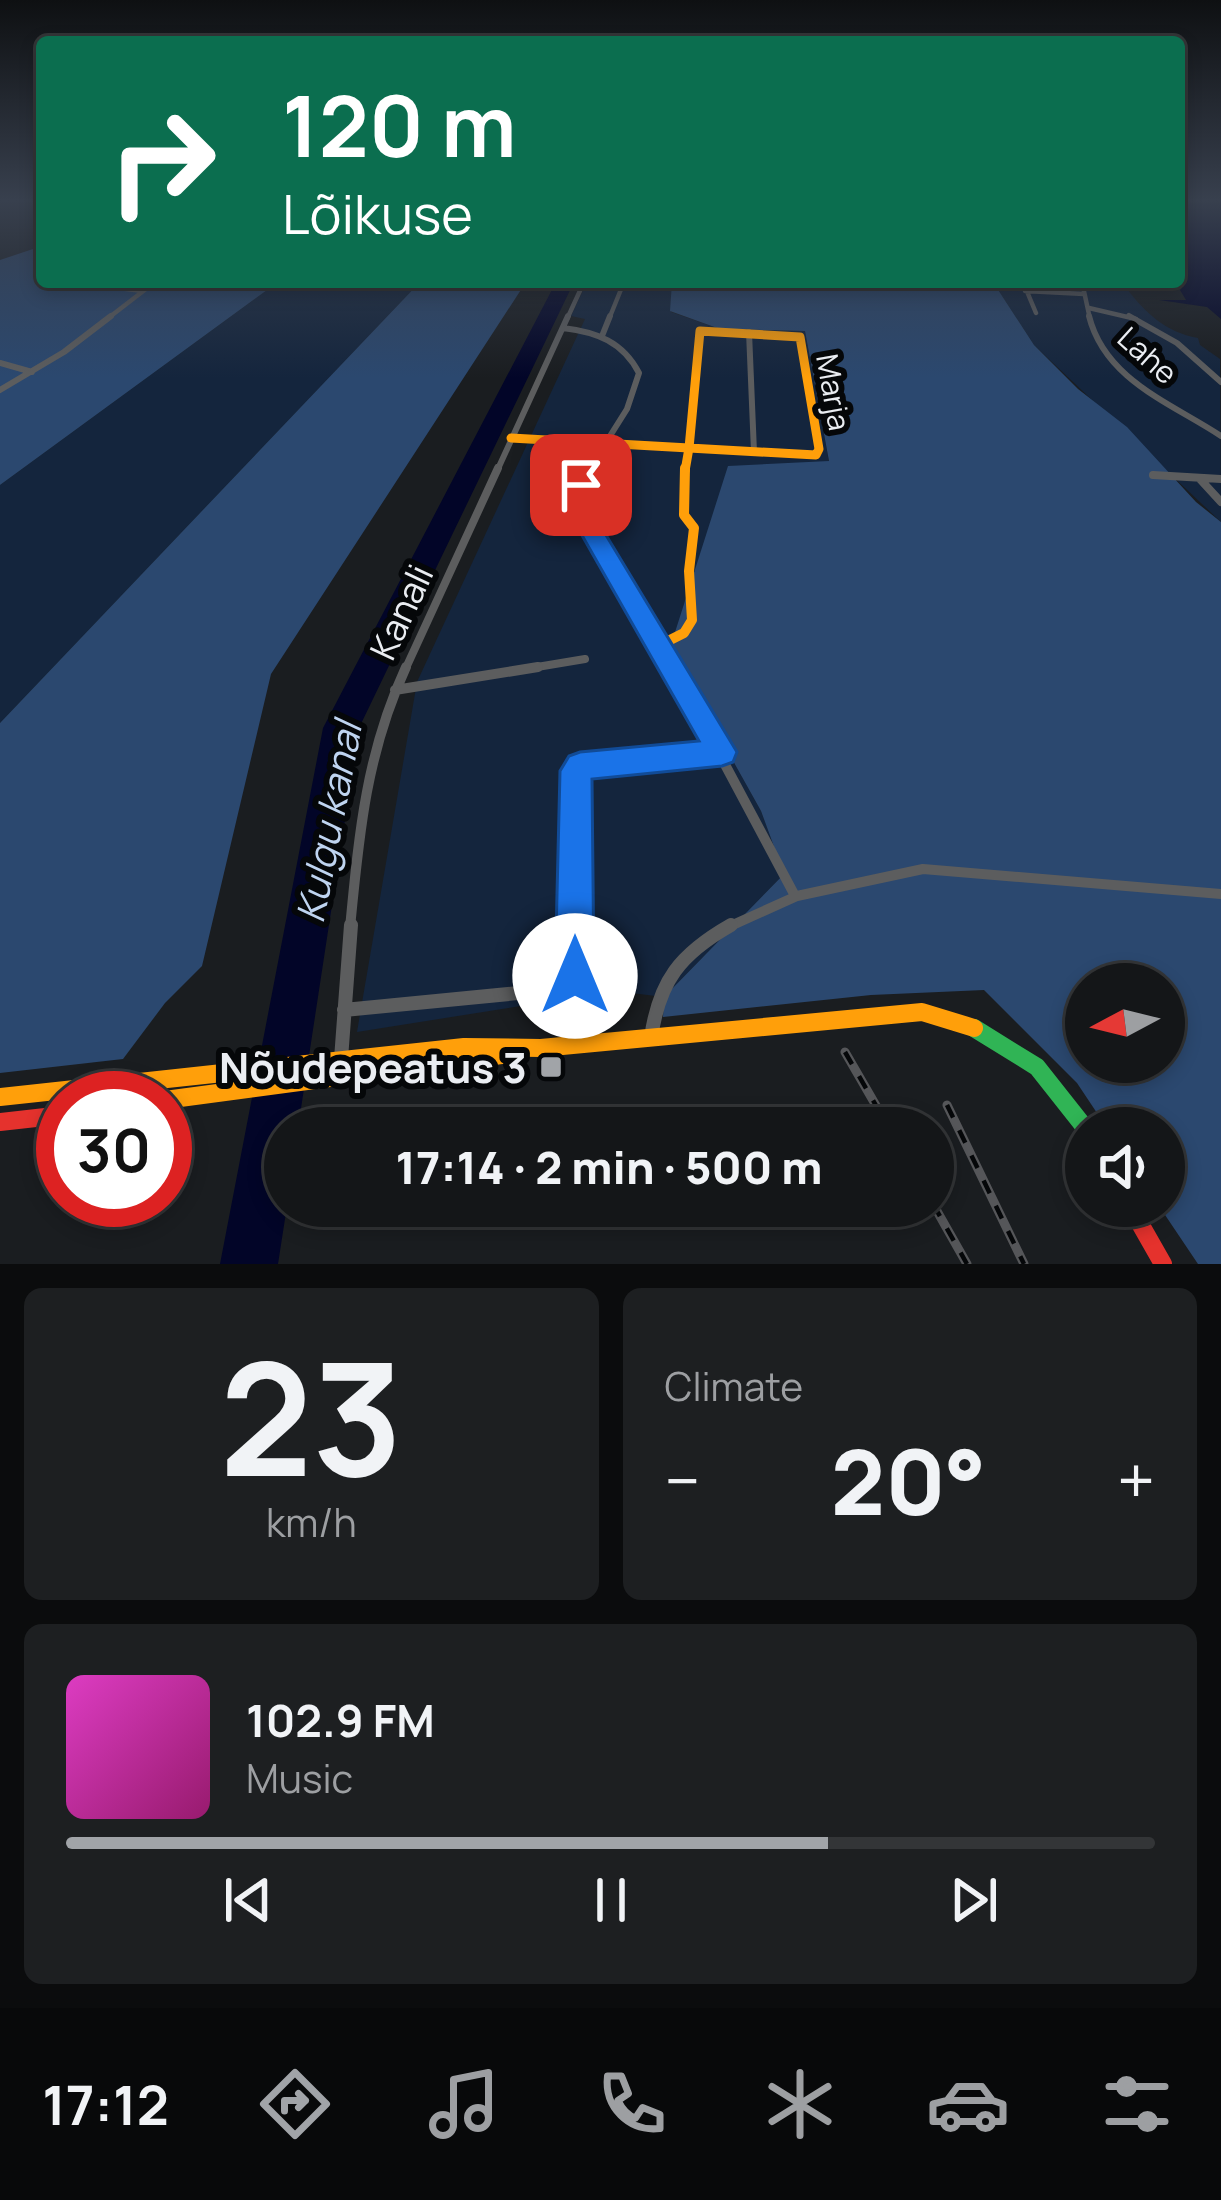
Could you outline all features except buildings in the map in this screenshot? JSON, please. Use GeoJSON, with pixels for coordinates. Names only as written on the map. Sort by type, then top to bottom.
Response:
{"type":"FeatureCollection","features":[{"type":"Feature","properties":{"kind":"street"},"geometry":{"type":"LineString","coordinates":[[118,288],[143,291]]}},
{"type":"Feature","properties":{"kind":"street"},"geometry":{"type":"LineString","coordinates":[[0,390],[147,288]]}},
{"type":"Feature","properties":{"kind":"street","name":"Kanali"},"geometry":{"type":"LineString","coordinates":[[337,1060],[370,768],[380,724],[581,288]]}},
{"type":"Feature","properties":{"kind":"street"},"geometry":{"type":"LineString","coordinates":[[602,336],[622,288]]}},
{"type":"Feature","properties":{"kind":"street"},"geometry":{"type":"LineString","coordinates":[[1025,288],[1036,313]]}},
{"type":"Feature","properties":{"kind":"street"},"geometry":{"type":"LineString","coordinates":[[1039,288],[1084,294]]}},
{"type":"Feature","properties":{"kind":"street","name":"Lahe"},"geometry":{"type":"LineString","coordinates":[[1083,288],[1093,332],[1107,356],[1163,402],[1221,436]]}},
{"type":"Feature","properties":{"kind":"street"},"geometry":{"type":"LineString","coordinates":[[1089,308],[1122,310],[1191,353],[1221,382]]}},
{"type":"Feature","properties":{"kind":"street"},"geometry":{"type":"LineString","coordinates":[[563,328],[602,336],[626,349],[639,373],[638,384],[579,497],[591,530],[722,752],[794,894]]}},
{"type":"Feature","properties":{"kind":"street"},"geometry":{"type":"LineString","coordinates":[[511,439],[605,443],[689,448],[754,452],[748,332],[700,331],[689,448],[684,515],[694,528],[688,574],[695,619],[688,632],[659,645]]}},
{"type":"Feature","properties":{"kind":"street","name":"Marja"},"geometry":{"type":"LineString","coordinates":[[748,332],[800,337],[819,449],[816,455],[754,452]]}},
{"type":"Feature","properties":{"kind":"street"},"geometry":{"type":"LineString","coordinates":[[0,363],[32,371]]}},
{"type":"Feature","properties":{"kind":"street"},"geometry":{"type":"LineString","coordinates":[[1153,475],[1221,479]]}},
{"type":"Feature","properties":{"kind":"street"},"geometry":{"type":"LineString","coordinates":[[1199,478],[1221,502]]}},
{"type":"Feature","properties":{"kind":"street"},"geometry":{"type":"LineString","coordinates":[[395,690],[585,659]]}},
{"type":"Feature","properties":{"kind":"street"},"geometry":{"type":"LineString","coordinates":[[344,1010],[560,989],[575,976],[576,771],[580,766],[722,752]]}},
{"type":"Feature","properties":{"kind":"street"},"geometry":{"type":"LineString","coordinates":[[651,1038],[652,1005],[668,974],[693,949],[794,894],[923,868],[1221,894]]}},
{"type":"Feature","properties":{"kind":"street"},"geometry":{"type":"LineString","coordinates":[[0,1097],[464,1047],[541,1048],[922,1012],[965,1021],[1004,1041],[1036,1067],[1068,1107]]}},
{"type":"Feature","properties":{"kind":"street"},"geometry":{"type":"LineString","coordinates":[[192,1096],[463,1064],[541,1048]]}},
{"type":"Feature","properties":{"kind":"street"},"geometry":{"type":"LineString","coordinates":[[0,1122],[36,1118]]}},
{"type":"Feature","properties":{"kind":"street"},"geometry":{"type":"LineString","coordinates":[[1142,1227],[1163,1264]]}},
{"type":"Feature","properties":{"kind":"shaded area"},"geometry":{"type":"Polygon","coordinates":[[[0,260],[36,260],[36,288],[270,288],[0,485],[0,260]]]}},
{"type":"Feature","properties":{"kind":"shaded area"},"geometry":{"type":"Polygon","coordinates":[[[270,288],[414,288],[0,723],[0,485],[270,288]]]}},
{"type":"Feature","properties":{"kind":"shaded area"},"geometry":{"type":"Polygon","coordinates":[[[414,288],[522,288],[271,674],[202,966],[165,1003],[123,1059],[0,1073],[0,723],[414,288]]]}},
{"type":"Feature","properties":{"kind":"shaded area"},"geometry":{"type":"Polygon","coordinates":[[[584,288],[672,288],[671,312],[720,329],[805,331],[829,462],[670,648],[761,811],[784,874],[664,997],[615,991],[357,1032],[417,682],[585,319],[571,316],[584,288]]]}},
{"type":"Feature","properties":{"kind":"shaded area"},"geometry":{"type":"Polygon","coordinates":[[[672,288],[997,288],[1034,345],[1078,389],[1127,427],[1196,502],[1221,522],[1221,1264],[1198,1264],[1173,1227],[1185,1227],[1185,1107],[1093,1107],[1077,1083],[1185,1083],[1185,963],[1065,963],[1065,1071],[984,990],[871,995],[663,1017],[664,997],[784,874],[761,811],[670,648],[728,466],[829,461],[805,331],[720,329],[670,311],[672,288]]]}},
{"type":"Feature","properties":{"kind":"shaded area"},"geometry":{"type":"Polygon","coordinates":[[[997,288],[1126,288],[1166,326],[1198,338],[1200,345],[1220,359],[1221,522],[1034,345],[997,288]]]}},
{"type":"Feature","properties":{"kind":"water"},"geometry":{"type":"Polygon","coordinates":[[[1185,260],[1221,260],[1221,319],[1207,307],[1159,300],[1186,300],[1180,290],[1185,288],[1185,260]]]}},
{"type":"Feature","properties":{"kind":"water","name":"Kulgu kanal"},"geometry":{"type":"Polygon","coordinates":[[[553,288],[571,288],[359,728],[301,1107],[264,1107],[264,1227],[284,1227],[278,1264],[220,1264],[323,728],[553,288]]]}},
{"type":"Feature","properties":{"kind":"railway"},"geometry":{"type":"LineString","coordinates":[[845,1052],[877,1107]]}},
{"type":"Feature","properties":{"kind":"railway"},"geometry":{"type":"LineString","coordinates":[[947,1105],[1024,1264]]}},
{"type":"Feature","properties":{"kind":"railway"},"geometry":{"type":"LineString","coordinates":[[946,1227],[967,1264]]}},
{"type":"Feature","properties":{"kind":"traffic: fast"},"geometry":{"type":"LineString","coordinates":[[974,1028],[1037,1067],[1069,1107]]}},
{"type":"Feature","properties":{"kind":"traffic: slow"},"geometry":{"type":"LineString","coordinates":[[511,438],[625,445],[664,447],[702,449],[816,455],[819,449],[800,337],[700,331],[689,448],[685,453],[684,515],[694,528],[689,571],[692,620],[684,633],[660,645]]}},
{"type":"Feature","properties":{"kind":"traffic: slow"},"geometry":{"type":"LineString","coordinates":[[0,1097],[464,1047],[541,1048],[922,1012],[974,1028]]}},
{"type":"Feature","properties":{"kind":"traffic: slow"},"geometry":{"type":"LineString","coordinates":[[192,1096],[516,1053]]}},
{"type":"Feature","properties":{"kind":"traffic: jam"},"geometry":{"type":"LineString","coordinates":[[0,1122],[36,1118]]}},
{"type":"Feature","properties":{"kind":"traffic: jam"},"geometry":{"type":"LineString","coordinates":[[1142,1227],[1163,1264]]}},
{"type":"Feature","properties":{"kind":"place","name":"Nõudepeatus 3"},"geometry":{"type":"Point","coordinates":[551,1067]}},
{"type":"Feature","properties":{"kind":"route"},"geometry":{"type":"LineString","coordinates":[[575,976],[576,771],[580,766],[722,752],[591,530],[579,497],[581,485]]}}]}
